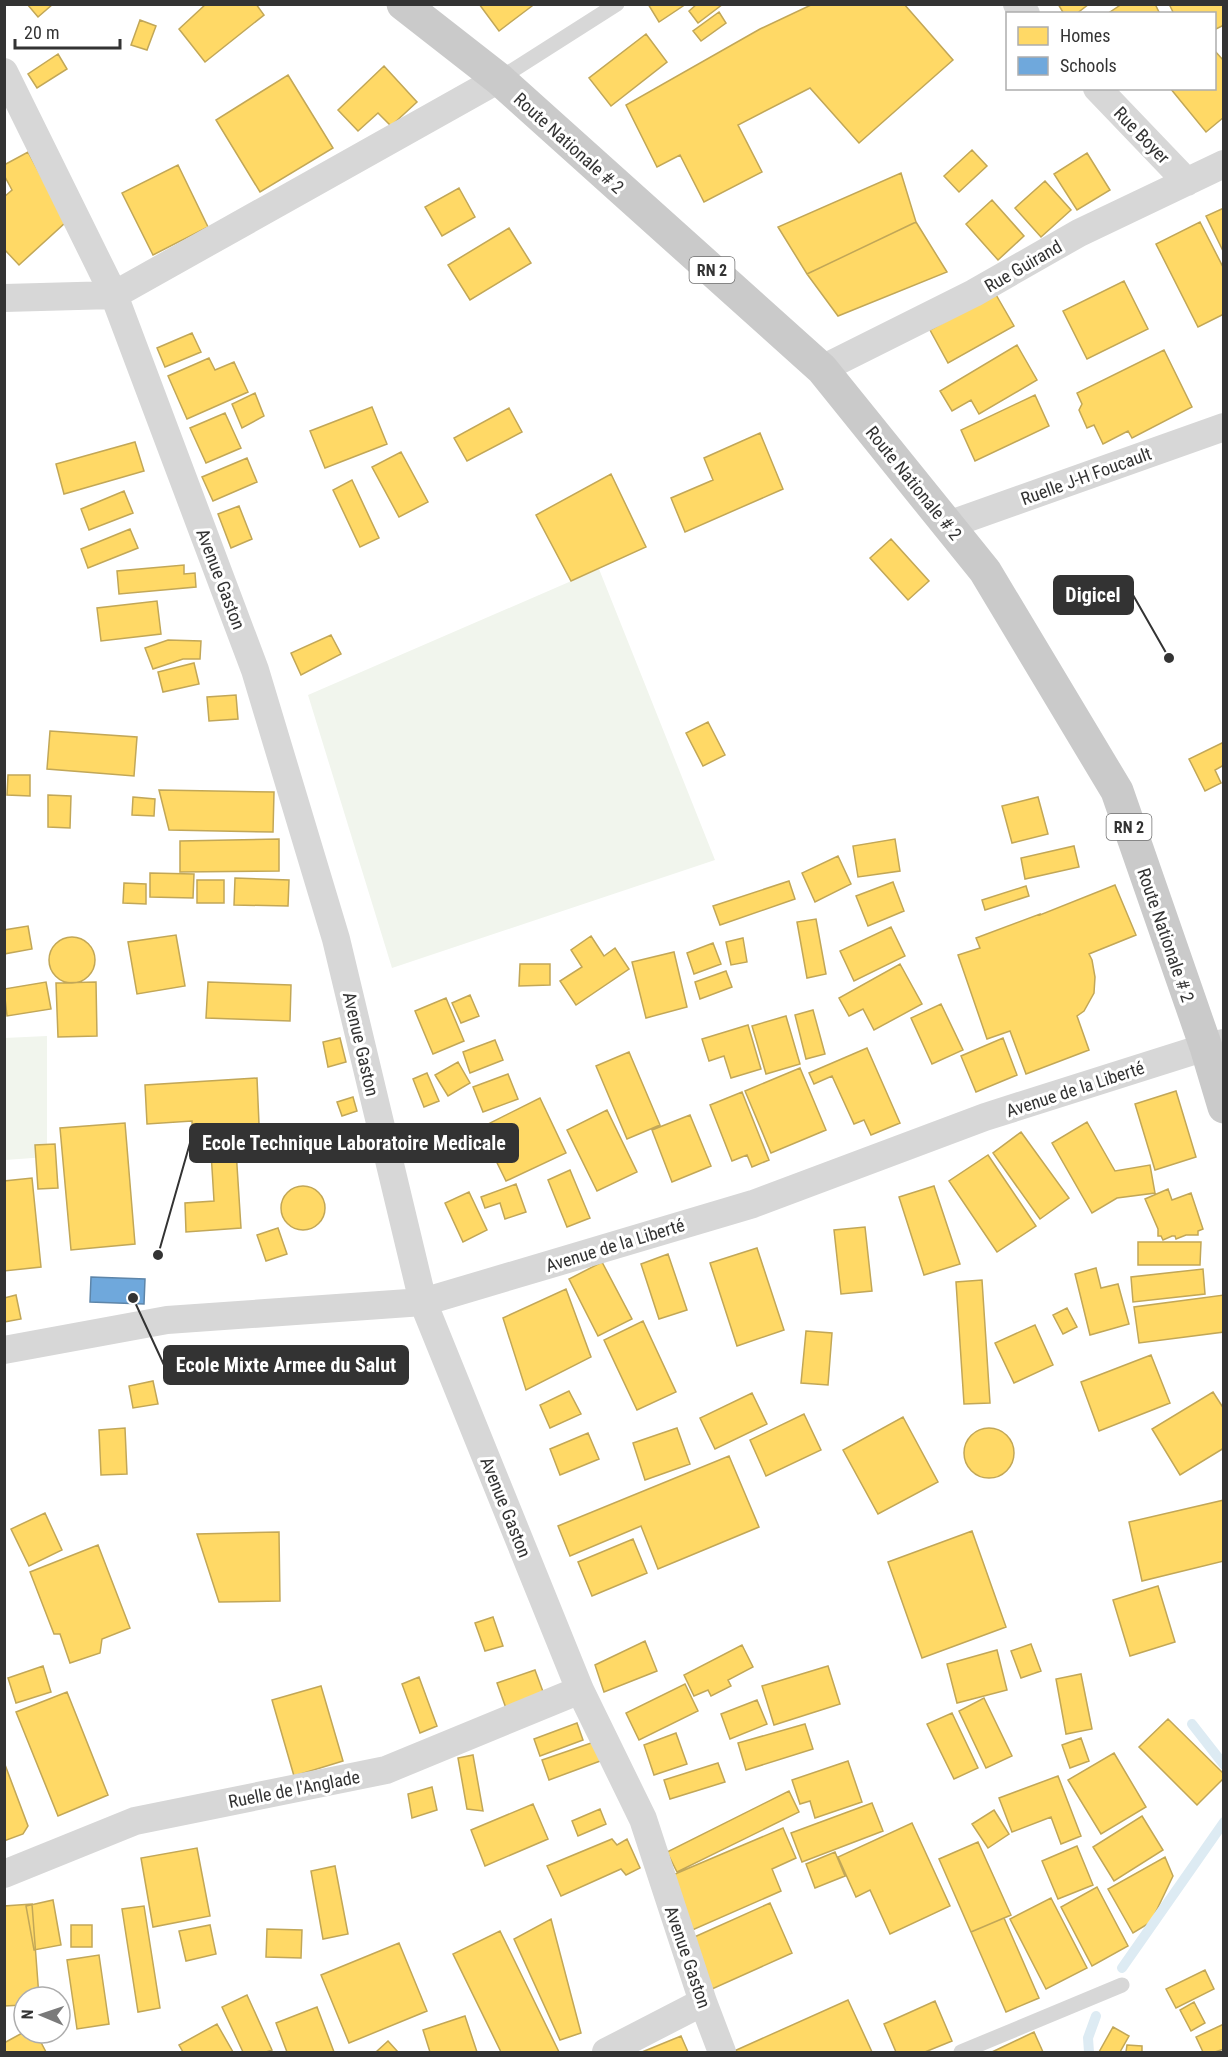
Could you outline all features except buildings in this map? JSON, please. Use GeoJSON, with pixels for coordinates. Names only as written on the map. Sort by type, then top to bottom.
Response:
{"type":"FeatureCollection","features":[{"type":"Feature","properties":{"kind":"main road","name":"Route Nationale # 2"},"geometry":{"type":"LineString","coordinates":[[403,4],[499,79],[822,369],[984,571],[1117,791],[1215,1045],[1224,1107]]}},
{"type":"Feature","properties":{"kind":"street","name":"Avenue Gaston"},"geometry":{"type":"LineString","coordinates":[[4,72],[114,296],[255,670],[336,939],[423,1302],[580,1690],[643,1820],[703,2002],[722,2052]]}},
{"type":"Feature","properties":{"kind":"street"},"geometry":{"type":"LineString","coordinates":[[4,298],[114,296],[499,79]]}},
{"type":"Feature","properties":{"kind":"street","name":"Rue Boyer"},"geometry":{"type":"LineString","coordinates":[[1099,90],[1187,182]]}},
{"type":"Feature","properties":{"kind":"street","name":"Rue Guirand"},"geometry":{"type":"LineString","coordinates":[[822,369],[974,293],[1079,233],[1224,164]]}},
{"type":"Feature","properties":{"kind":"street","name":"Ruelle J-H Foucault"},"geometry":{"type":"LineString","coordinates":[[948,525],[1224,427]]}},
{"type":"Feature","properties":{"kind":"street","name":"Avenue de la Liberté"},"geometry":{"type":"LineString","coordinates":[[4,1350],[167,1320],[423,1302],[753,1204],[985,1117],[1215,1045]]}},
{"type":"Feature","properties":{"kind":"street","name":"Ruelle de l'Anglade"},"geometry":{"type":"LineString","coordinates":[[4,1874],[135,1821],[386,1770],[580,1690]]}},
{"type":"Feature","properties":{"kind":"street"},"geometry":{"type":"LineString","coordinates":[[606,2052],[703,2002]]}},
{"type":"Feature","properties":{"kind":"lane"},"geometry":{"type":"LineString","coordinates":[[499,79],[617,4]]}},
{"type":"Feature","properties":{"kind":"lane"},"geometry":{"type":"LineString","coordinates":[[961,2052],[1122,1985]]}},
{"type":"Feature","properties":{"kind":"shaded area"},"geometry":{"type":"Polygon","coordinates":[[[599,569],[715,860],[392,968],[308,695],[599,569]]]}},
{"type":"Feature","properties":{"kind":"shaded area"},"geometry":{"type":"Polygon","coordinates":[[[47,1036],[47,1157],[5,1160],[4,1038],[47,1036]]]}},
{"type":"Feature","properties":{"kind":"waterway"},"geometry":{"type":"LineString","coordinates":[[1192,1724],[1224,1765]]}},
{"type":"Feature","properties":{"kind":"waterway"},"geometry":{"type":"LineString","coordinates":[[1122,1968],[1224,1822]]}},
{"type":"Feature","properties":{"kind":"waterway"},"geometry":{"type":"LineString","coordinates":[[1089,2052],[1088,2038],[1096,2016]]}},
{"type":"Feature","properties":{"kind":"place","name":"Digicel"},"geometry":{"type":"Point","coordinates":[1169,658]}},
{"type":"Feature","properties":{"kind":"place","name":"Ecole Technique Laboratoire Medicale"},"geometry":{"type":"Point","coordinates":[158,1255]}},
{"type":"Feature","properties":{"kind":"place","name":"Ecole Mixte Armee du Salut"},"geometry":{"type":"Point","coordinates":[133,1298]}}]}
